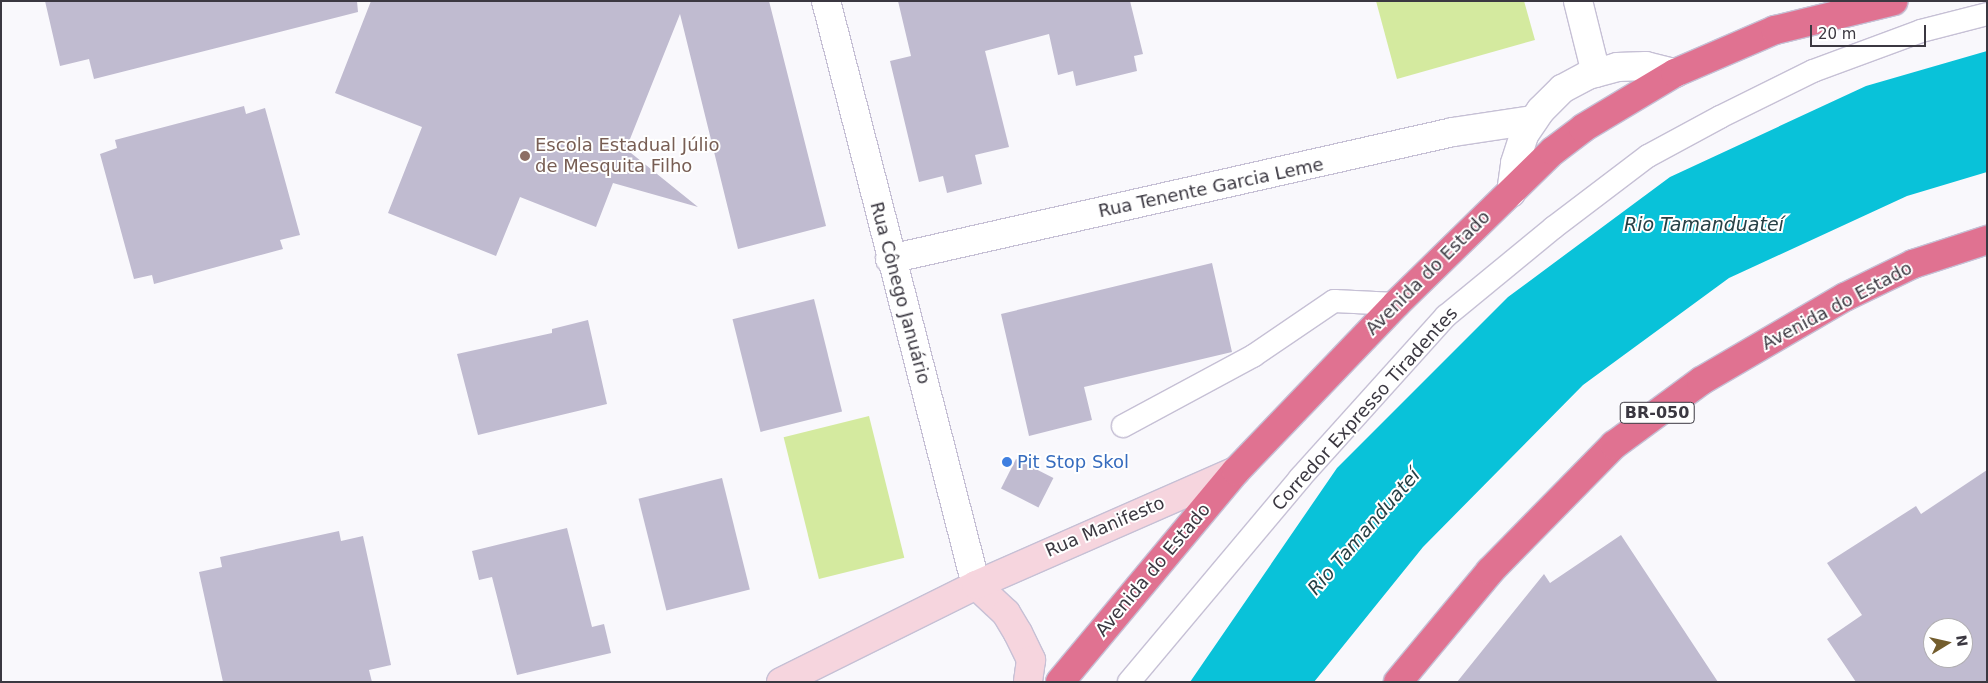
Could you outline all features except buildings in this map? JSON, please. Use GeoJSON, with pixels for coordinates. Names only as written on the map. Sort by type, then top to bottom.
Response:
{"type":"FeatureCollection","features":[{"type":"Feature","properties":{"kind":"highway","name":"Avenida do Estado"},"geometry":{"type":"LineString","coordinates":[[1060,682],[1236,470],[1396,304],[1552,151],[1583,128],[1675,73],[1774,30],[1894,1]]}},
{"type":"Feature","properties":{"kind":"highway","name":"Avenida do Estado"},"geometry":{"type":"LineString","coordinates":[[1398,682],[1490,571],[1614,445],[1701,381],[1846,297],[1913,264],[1987,240]]}},
{"type":"Feature","properties":{"kind":"main road","name":"Rua Manifesto"},"geometry":{"type":"LineString","coordinates":[[781,682],[976,585],[1236,470]]}},
{"type":"Feature","properties":{"kind":"main road"},"geometry":{"type":"LineString","coordinates":[[976,585],[1006,614],[1018,633],[1031,660],[1028,682]]}},
{"type":"Feature","properties":{"kind":"street","name":"Rua Cônego Januário"},"geometry":{"type":"LineString","coordinates":[[826,1],[890,259],[976,585]]}},
{"type":"Feature","properties":{"kind":"street"},"geometry":{"type":"LineString","coordinates":[[1578,1],[1596,73]]}},
{"type":"Feature","properties":{"kind":"street"},"geometry":{"type":"LineString","coordinates":[[1511,193],[1515,163],[1533,120],[1562,89],[1596,73],[1617,67],[1646,66],[1675,73]]}},
{"type":"Feature","properties":{"kind":"street","name":"Rua Tenente Garcia Leme"},"geometry":{"type":"LineString","coordinates":[[890,259],[1453,132],[1533,120]]}},
{"type":"Feature","properties":{"kind":"lane","name":"Corredor Expresso Tiradentes"},"geometry":{"type":"LineString","coordinates":[[1129,682],[1300,478],[1446,316],[1553,228],[1648,156],[1720,117],[1813,71],[1921,31],[1987,14]]}},
{"type":"Feature","properties":{"kind":"lane"},"geometry":{"type":"LineString","coordinates":[[1123,426],[1253,356],[1334,301],[1396,304]]}},
{"type":"Feature","properties":{"kind":"green space"},"geometry":{"type":"Polygon","coordinates":[[[1376,1],[1524,1],[1535,40],[1397,79],[1376,1]]]}},
{"type":"Feature","properties":{"kind":"green space"},"geometry":{"type":"Polygon","coordinates":[[[869,416],[904,558],[819,579],[784,437],[869,416]]]}},
{"type":"Feature","properties":{"kind":"water","name":"Rio Tamanduateí"},"geometry":{"type":"Polygon","coordinates":[[[1987,51],[1987,172],[1907,196],[1729,278],[1583,385],[1423,547],[1314,682],[1190,682],[1337,468],[1508,297],[1670,177],[1866,86],[1987,51]]]}},
{"type":"Feature","properties":{"kind":"place","name":"Escola Estadual Júlio de Mesquita Filho"},"geometry":{"type":"Point","coordinates":[525,156]}},
{"type":"Feature","properties":{"kind":"place","name":"Pit Stop Skol"},"geometry":{"type":"Point","coordinates":[1007,462]}}]}
